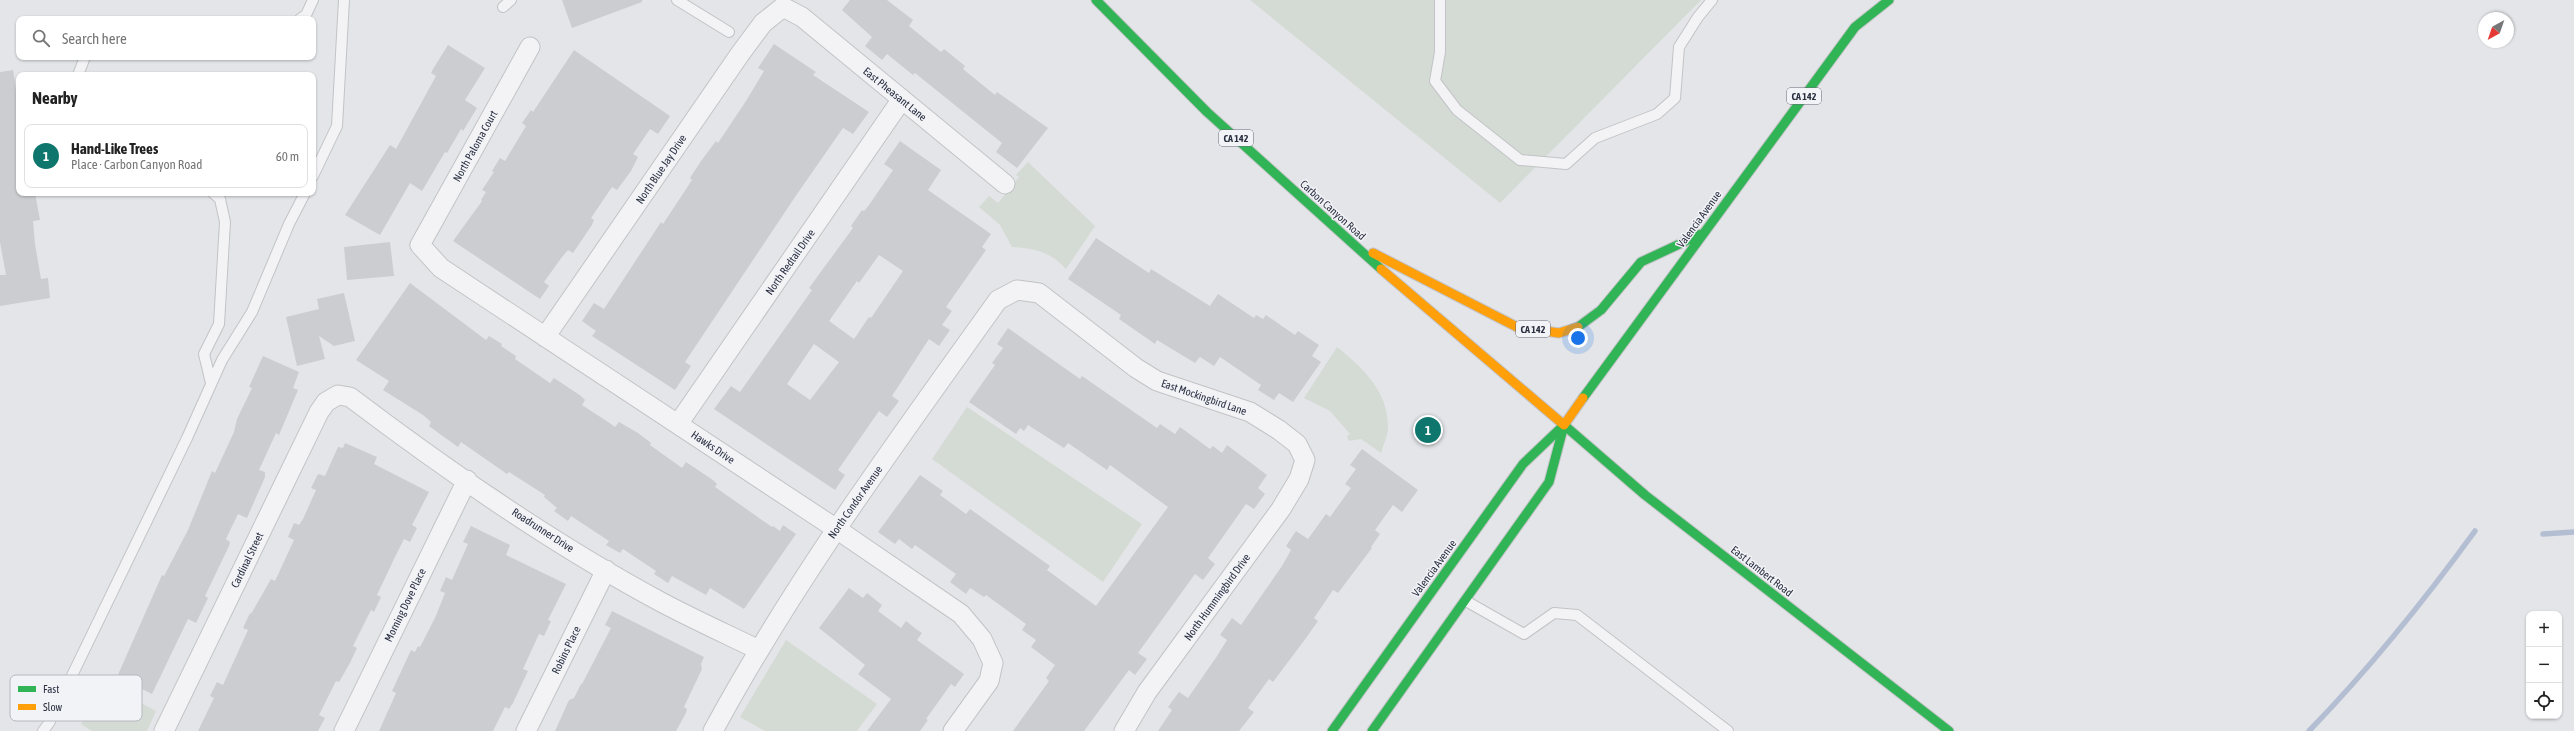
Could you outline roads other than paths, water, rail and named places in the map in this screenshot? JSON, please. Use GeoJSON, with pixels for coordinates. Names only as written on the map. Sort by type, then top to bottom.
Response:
{"type":"FeatureCollection","features":[{"type":"Feature","properties":{"kind":"main road","name":"Carbon Canyon Road"},"geometry":{"type":"LineString","coordinates":[[1096,0],[1224,128],[1406,293],[1564,426]]}},
{"type":"Feature","properties":{"kind":"main road","name":"Valencia Avenue"},"geometry":{"type":"LineString","coordinates":[[1855,27],[1889,0]]}},
{"type":"Feature","properties":{"kind":"main road","name":"Valencia Avenue"},"geometry":{"type":"LineString","coordinates":[[1332,731],[1523,464],[1564,426],[1855,27],[1863,7]]}},
{"type":"Feature","properties":{"kind":"main road","name":"CA 142"},"geometry":{"type":"LineString","coordinates":[[1347,239],[1517,327],[1559,333],[1582,326],[1601,310],[1641,262],[1704,233]]}},
{"type":"Feature","properties":{"kind":"main road","name":"Valencia Avenue"},"geometry":{"type":"LineString","coordinates":[[1372,731],[1466,601],[1549,482],[1564,426]]}},
{"type":"Feature","properties":{"kind":"main road","name":"East Lambert Road"},"geometry":{"type":"LineString","coordinates":[[1564,426],[1645,495],[1949,731]]}},
{"type":"Feature","properties":{"kind":"street","name":"East Pheasant Lane"},"geometry":{"type":"LineString","coordinates":[[783,7],[802,17],[1005,184]]}},
{"type":"Feature","properties":{"kind":"street","name":"North Blue Jay Drive"},"geometry":{"type":"LineString","coordinates":[[546,337],[740,54],[763,23],[783,7]]}},
{"type":"Feature","properties":{"kind":"street","name":"North Paloma Court"},"geometry":{"type":"LineString","coordinates":[[420,245],[530,47]]}},
{"type":"Feature","properties":{"kind":"street","name":"North Redtail Drive"},"geometry":{"type":"LineString","coordinates":[[678,424],[902,99]]}},
{"type":"Feature","properties":{"kind":"street","name":"Hawks Drive"},"geometry":{"type":"LineString","coordinates":[[420,245],[441,268],[836,528],[961,614],[982,639],[993,663],[989,681],[953,731]]}},
{"type":"Feature","properties":{"kind":"street","name":"East Mockingbird Lane"},"geometry":{"type":"LineString","coordinates":[[1017,290],[1038,293],[1136,368],[1158,381],[1250,412],[1297,444],[1305,460]]}},
{"type":"Feature","properties":{"kind":"street","name":"North Condor Avenue"},"geometry":{"type":"LineString","coordinates":[[713,731],[759,650],[836,528],[998,300],[1017,290]]}},
{"type":"Feature","properties":{"kind":"street","name":"Roadrunner Drive"},"geometry":{"type":"LineString","coordinates":[[338,395],[350,397],[467,480],[606,570],[661,602],[759,650]]}},
{"type":"Feature","properties":{"kind":"street","name":"Cardinal Street"},"geometry":{"type":"LineString","coordinates":[[164,731],[319,412],[326,402],[338,395]]}},
{"type":"Feature","properties":{"kind":"street","name":"North Hummingbird Drive"},"geometry":{"type":"LineString","coordinates":[[1124,731],[1147,692],[1281,509],[1298,479],[1305,460]]}},
{"type":"Feature","properties":{"kind":"street","name":"Morning Dove Place"},"geometry":{"type":"LineString","coordinates":[[344,731],[467,480]]}},
{"type":"Feature","properties":{"kind":"street","name":"Robins Place"},"geometry":{"type":"LineString","coordinates":[[526,731],[606,570]]}},
{"type":"Feature","properties":{"kind":"lane"},"geometry":{"type":"LineString","coordinates":[[304,16],[313,0]]}},
{"type":"Feature","properties":{"kind":"lane"},"geometry":{"type":"LineString","coordinates":[[316,170],[337,126],[344,0]]}},
{"type":"Feature","properties":{"kind":"lane"},"geometry":{"type":"LineString","coordinates":[[502,7],[511,0]]}},
{"type":"Feature","properties":{"kind":"lane"},"geometry":{"type":"LineString","coordinates":[[677,0],[729,32]]}},
{"type":"Feature","properties":{"kind":"lane"},"geometry":{"type":"LineString","coordinates":[[1440,0],[1440,52],[1435,81],[1457,110],[1520,160],[1566,164],[1595,138],[1658,114],[1675,98],[1679,47],[1698,17],[1712,0]]}},
{"type":"Feature","properties":{"kind":"lane"},"geometry":{"type":"LineString","coordinates":[[79,72],[84,60]]}},
{"type":"Feature","properties":{"kind":"lane"},"geometry":{"type":"LineString","coordinates":[[211,383],[204,354],[219,324],[225,222],[220,199],[216,196]]}},
{"type":"Feature","properties":{"kind":"lane"},"geometry":{"type":"LineString","coordinates":[[73,675],[133,552],[222,360],[252,312],[289,224],[303,196]]}},
{"type":"Feature","properties":{"kind":"lane"},"geometry":{"type":"LineString","coordinates":[[1466,601],[1524,634],[1554,613],[1577,615],[1728,731]]}},
{"type":"Feature","properties":{"kind":"lane"},"geometry":{"type":"LineString","coordinates":[[43,731],[50,721]]}},
{"type":"Feature","properties":{"kind":"waterway"},"geometry":{"type":"LineString","coordinates":[[2309,731],[2395,634],[2475,531]]}},
{"type":"Feature","properties":{"kind":"waterway"},"geometry":{"type":"LineString","coordinates":[[2543,534],[2574,532]]}},
{"type":"Feature","properties":{"kind":"place","name":"Hand-Like Trees"},"geometry":{"type":"Point","coordinates":[1428,430]}}]}
